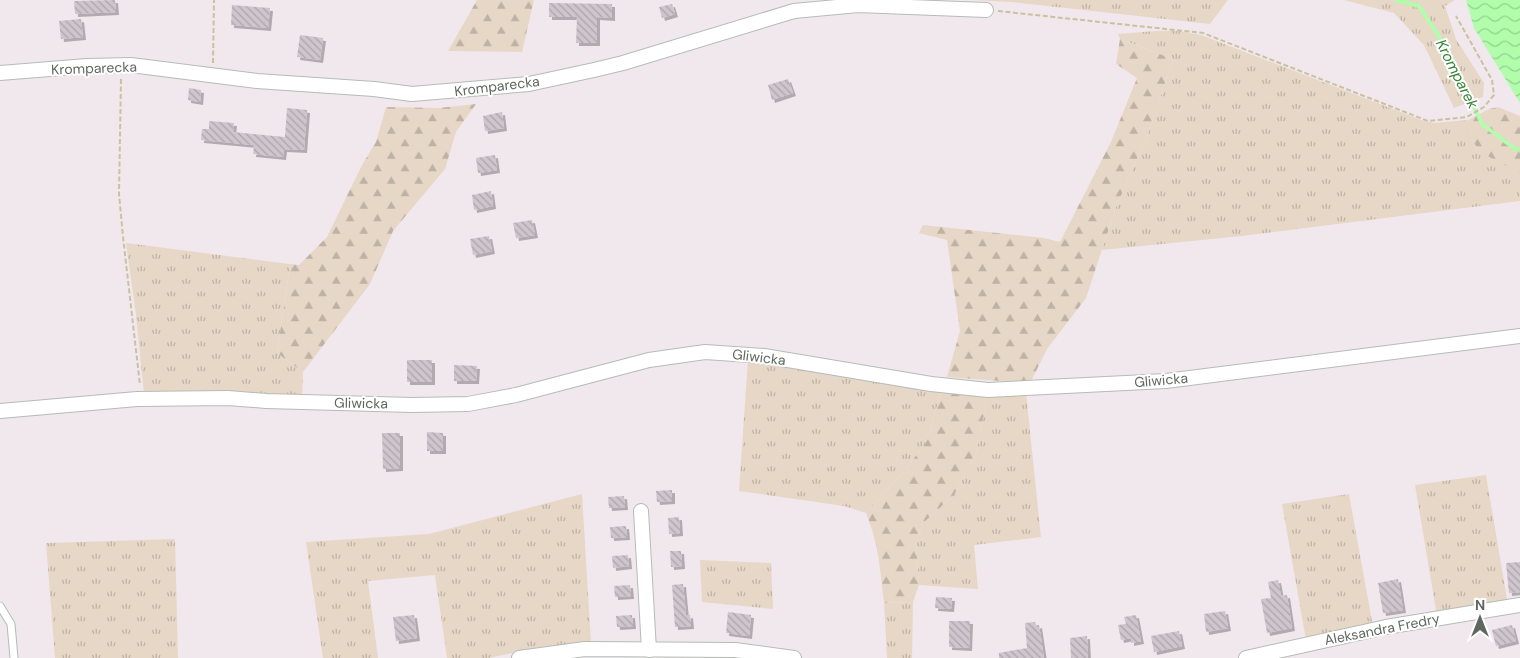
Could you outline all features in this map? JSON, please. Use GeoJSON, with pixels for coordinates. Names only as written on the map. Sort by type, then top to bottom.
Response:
{"type":"FeatureCollection","features":[{"type":"Feature","properties":{"kind":"street","name":"Kromparecka"},"geometry":{"type":"LineString","coordinates":[[0,73],[87,66],[131,65],[257,82],[374,89],[412,94],[529,84],[623,63],[794,11],[858,5],[986,10]]}},
{"type":"Feature","properties":{"kind":"street","name":"Gliwicka"},"geometry":{"type":"LineString","coordinates":[[0,411],[137,399],[228,398],[266,402],[412,405],[468,404],[516,395],[648,360],[705,352],[764,356],[931,384],[988,390],[1166,381],[1520,336]]}},
{"type":"Feature","properties":{"kind":"street"},"geometry":{"type":"LineString","coordinates":[[641,511],[649,650]]}},
{"type":"Feature","properties":{"kind":"street","name":"Aleksandra Fredry"},"geometry":{"type":"LineString","coordinates":[[1246,658],[1386,627],[1520,605]]}},
{"type":"Feature","properties":{"kind":"street"},"geometry":{"type":"LineString","coordinates":[[519,658],[585,649],[735,650],[794,658]]}},
{"type":"Feature","properties":{"kind":"lane"},"geometry":{"type":"LineString","coordinates":[[0,606],[11,624],[14,658]]}},
{"type":"Feature","properties":{"kind":"path"},"geometry":{"type":"LineString","coordinates":[[213,76],[214,0]]}},
{"type":"Feature","properties":{"kind":"path"},"geometry":{"type":"LineString","coordinates":[[986,10],[1203,33],[1428,121],[1467,117],[1484,107],[1494,95],[1492,80],[1456,16]]}},
{"type":"Feature","properties":{"kind":"path"},"geometry":{"type":"LineString","coordinates":[[131,65],[121,77],[119,194],[122,237],[140,390],[137,399]]}},
{"type":"Feature","properties":{"kind":"green space"},"geometry":{"type":"Polygon","coordinates":[[[477,0],[534,0],[522,52],[448,51],[477,0]]]}},
{"type":"Feature","properties":{"kind":"green space"},"geometry":{"type":"Polygon","coordinates":[[[973,0],[1228,0],[1210,24],[1011,2],[973,0]]]}},
{"type":"Feature","properties":{"kind":"green space"},"geometry":{"type":"Polygon","coordinates":[[[1344,0],[1455,0],[1445,6],[1456,39],[1484,83],[1483,97],[1454,108],[1424,45],[1394,13],[1344,0]]]}},
{"type":"Feature","properties":{"kind":"green space"},"geometry":{"type":"Polygon","coordinates":[[[1179,31],[1201,35],[1424,121],[1435,123],[1468,120],[1473,141],[1516,171],[1520,171],[1520,201],[1242,236],[1102,250],[1116,207],[1150,129],[1173,59],[1120,39],[1118,34],[1179,31]]]}},
{"type":"Feature","properties":{"kind":"green space"},"geometry":{"type":"Polygon","coordinates":[[[1120,39],[1173,59],[1150,129],[1116,207],[1086,298],[1047,349],[1030,383],[947,377],[960,331],[947,240],[919,233],[923,225],[1044,238],[1060,242],[1111,142],[1137,78],[1116,64],[1120,39]]]}},
{"type":"Feature","properties":{"kind":"green space"},"geometry":{"type":"Polygon","coordinates":[[[476,104],[456,132],[445,169],[393,231],[370,284],[303,372],[277,353],[290,264],[299,265],[327,237],[362,165],[376,142],[386,107],[439,108],[476,104]]]}},
{"type":"Feature","properties":{"kind":"green space"},"geometry":{"type":"Polygon","coordinates":[[[1498,107],[1520,116],[1520,171],[1516,171],[1482,153],[1473,142],[1468,120],[1489,109],[1498,107]]]}},
{"type":"Feature","properties":{"kind":"green space"},"geometry":{"type":"Polygon","coordinates":[[[126,243],[290,264],[277,353],[303,372],[302,397],[144,394],[126,243]]]}},
{"type":"Feature","properties":{"kind":"green space"},"geometry":{"type":"Polygon","coordinates":[[[748,359],[941,392],[927,441],[905,470],[866,513],[844,506],[739,491],[748,359]]]}},
{"type":"Feature","properties":{"kind":"green space"},"geometry":{"type":"Polygon","coordinates":[[[941,392],[988,396],[976,452],[954,495],[923,523],[916,544],[919,585],[913,602],[884,603],[876,547],[866,513],[905,470],[927,441],[941,392]]]}},
{"type":"Feature","properties":{"kind":"green space"},"geometry":{"type":"Polygon","coordinates":[[[1026,393],[1041,537],[974,545],[978,589],[919,585],[916,544],[923,523],[954,495],[976,452],[988,396],[1026,393]]]}},
{"type":"Feature","properties":{"kind":"green space"},"geometry":{"type":"Polygon","coordinates":[[[1486,475],[1508,605],[1437,616],[1415,485],[1486,475]]]}},
{"type":"Feature","properties":{"kind":"green space"},"geometry":{"type":"Polygon","coordinates":[[[582,494],[591,643],[541,647],[489,658],[447,658],[435,575],[368,581],[378,658],[323,658],[306,542],[429,534],[582,494]]]}},
{"type":"Feature","properties":{"kind":"green space"},"geometry":{"type":"Polygon","coordinates":[[[1349,494],[1373,627],[1306,640],[1282,504],[1349,494]]]}},
{"type":"Feature","properties":{"kind":"green space"},"geometry":{"type":"Polygon","coordinates":[[[175,539],[178,658],[55,658],[46,543],[175,539]]]}},
{"type":"Feature","properties":{"kind":"green space"},"geometry":{"type":"Polygon","coordinates":[[[700,560],[771,563],[773,609],[702,602],[700,560]]]}},
{"type":"Feature","properties":{"kind":"green space"},"geometry":{"type":"Polygon","coordinates":[[[913,602],[912,658],[887,658],[884,603],[913,602]]]}},
{"type":"Feature","properties":{"kind":"water"},"geometry":{"type":"Polygon","coordinates":[[[1466,0],[1520,0],[1520,103],[1474,28],[1466,0]]]}},
{"type":"Feature","properties":{"kind":"building"},"geometry":{"type":"Polygon","coordinates":[[[115,0],[116,12],[75,14],[74,1],[115,0]]]}},
{"type":"Feature","properties":{"kind":"building"},"geometry":{"type":"Polygon","coordinates":[[[549,3],[612,4],[612,18],[597,17],[597,43],[576,43],[577,17],[549,17],[549,3]]]}},
{"type":"Feature","properties":{"kind":"building"},"geometry":{"type":"Polygon","coordinates":[[[672,4],[675,14],[662,18],[659,7],[672,4]]]}},
{"type":"Feature","properties":{"kind":"building"},"geometry":{"type":"Polygon","coordinates":[[[232,5],[270,8],[268,28],[231,25],[232,5]]]}},
{"type":"Feature","properties":{"kind":"building"},"geometry":{"type":"Polygon","coordinates":[[[81,19],[83,37],[61,39],[59,21],[81,19]]]}},
{"type":"Feature","properties":{"kind":"building"},"geometry":{"type":"Polygon","coordinates":[[[300,35],[323,38],[320,60],[297,57],[300,35]]]}},
{"type":"Feature","properties":{"kind":"building"},"geometry":{"type":"Polygon","coordinates":[[[788,79],[793,93],[772,100],[768,85],[788,79]]]}},
{"type":"Feature","properties":{"kind":"building"},"geometry":{"type":"Polygon","coordinates":[[[189,88],[201,90],[200,102],[188,100],[189,88]]]}},
{"type":"Feature","properties":{"kind":"building"},"geometry":{"type":"Polygon","coordinates":[[[287,108],[307,110],[304,150],[284,149],[283,157],[253,154],[254,145],[201,140],[202,129],[209,129],[209,121],[234,123],[233,132],[285,137],[287,108]]]}},
{"type":"Feature","properties":{"kind":"building"},"geometry":{"type":"Polygon","coordinates":[[[502,112],[504,128],[485,131],[483,116],[502,112]]]}},
{"type":"Feature","properties":{"kind":"building"},"geometry":{"type":"Polygon","coordinates":[[[495,155],[497,170],[478,173],[476,158],[495,155]]]}},
{"type":"Feature","properties":{"kind":"building"},"geometry":{"type":"Polygon","coordinates":[[[491,191],[493,206],[474,210],[472,195],[491,191]]]}},
{"type":"Feature","properties":{"kind":"building"},"geometry":{"type":"Polygon","coordinates":[[[532,220],[535,235],[516,238],[513,223],[532,220]]]}},
{"type":"Feature","properties":{"kind":"building"},"geometry":{"type":"Polygon","coordinates":[[[489,236],[492,251],[473,255],[470,239],[489,236]]]}},
{"type":"Feature","properties":{"kind":"building"},"geometry":{"type":"Polygon","coordinates":[[[407,360],[432,360],[432,382],[407,382],[407,360]]]}},
{"type":"Feature","properties":{"kind":"building"},"geometry":{"type":"Polygon","coordinates":[[[454,365],[477,366],[476,381],[454,381],[454,365]]]}},
{"type":"Feature","properties":{"kind":"building"},"geometry":{"type":"Polygon","coordinates":[[[427,432],[443,433],[443,451],[427,451],[427,432]]]}},
{"type":"Feature","properties":{"kind":"building"},"geometry":{"type":"Polygon","coordinates":[[[382,433],[400,433],[400,468],[383,469],[382,433]]]}},
{"type":"Feature","properties":{"kind":"building"},"geometry":{"type":"Polygon","coordinates":[[[672,490],[672,501],[657,502],[656,491],[672,490]]]}},
{"type":"Feature","properties":{"kind":"building"},"geometry":{"type":"Polygon","coordinates":[[[624,496],[625,507],[609,508],[608,497],[624,496]]]}},
{"type":"Feature","properties":{"kind":"building"},"geometry":{"type":"Polygon","coordinates":[[[679,517],[680,533],[669,534],[668,518],[679,517]]]}},
{"type":"Feature","properties":{"kind":"building"},"geometry":{"type":"Polygon","coordinates":[[[626,526],[627,537],[611,538],[610,527],[626,526]]]}},
{"type":"Feature","properties":{"kind":"building"},"geometry":{"type":"Polygon","coordinates":[[[670,551],[681,551],[682,566],[671,567],[670,551]]]}},
{"type":"Feature","properties":{"kind":"building"},"geometry":{"type":"Polygon","coordinates":[[[628,555],[629,566],[613,568],[612,556],[628,555]]]}},
{"type":"Feature","properties":{"kind":"building"},"geometry":{"type":"Polygon","coordinates":[[[1520,562],[1520,592],[1509,593],[1506,563],[1520,562]]]}},
{"type":"Feature","properties":{"kind":"building"},"geometry":{"type":"Polygon","coordinates":[[[1398,579],[1403,610],[1383,613],[1378,583],[1398,579]]]}},
{"type":"Feature","properties":{"kind":"building"},"geometry":{"type":"Polygon","coordinates":[[[1278,580],[1281,596],[1287,595],[1292,628],[1267,633],[1261,599],[1271,598],[1268,582],[1278,580]]]}},
{"type":"Feature","properties":{"kind":"building"},"geometry":{"type":"Polygon","coordinates":[[[683,584],[686,616],[690,615],[691,626],[675,627],[672,585],[683,584]]]}},
{"type":"Feature","properties":{"kind":"building"},"geometry":{"type":"Polygon","coordinates":[[[630,585],[631,596],[615,597],[614,586],[630,585]]]}},
{"type":"Feature","properties":{"kind":"building"},"geometry":{"type":"Polygon","coordinates":[[[936,597],[952,598],[951,609],[935,608],[936,597]]]}},
{"type":"Feature","properties":{"kind":"building"},"geometry":{"type":"Polygon","coordinates":[[[1225,611],[1228,628],[1206,632],[1204,614],[1225,611]]]}},
{"type":"Feature","properties":{"kind":"building"},"geometry":{"type":"Polygon","coordinates":[[[728,612],[751,615],[749,636],[726,633],[728,612]]]}},
{"type":"Feature","properties":{"kind":"building"},"geometry":{"type":"Polygon","coordinates":[[[414,615],[417,638],[396,641],[393,617],[414,615]]]}},
{"type":"Feature","properties":{"kind":"building"},"geometry":{"type":"Polygon","coordinates":[[[632,615],[633,626],[617,627],[616,616],[632,615]]]}},
{"type":"Feature","properties":{"kind":"building"},"geometry":{"type":"Polygon","coordinates":[[[1136,615],[1141,641],[1131,643],[1131,638],[1121,640],[1118,625],[1126,624],[1124,617],[1136,615]]]}},
{"type":"Feature","properties":{"kind":"building"},"geometry":{"type":"Polygon","coordinates":[[[949,621],[970,621],[969,648],[949,647],[949,621]]]}},
{"type":"Feature","properties":{"kind":"building"},"geometry":{"type":"Polygon","coordinates":[[[1035,622],[1036,626],[1039,625],[1044,658],[999,658],[999,653],[1027,648],[1025,623],[1035,622]]]}},
{"type":"Feature","properties":{"kind":"building"},"geometry":{"type":"Polygon","coordinates":[[[1512,625],[1516,641],[1496,646],[1492,630],[1512,625]]]}},
{"type":"Feature","properties":{"kind":"building"},"geometry":{"type":"Polygon","coordinates":[[[1179,631],[1182,646],[1154,652],[1151,636],[1179,631]]]}},
{"type":"Feature","properties":{"kind":"building"},"geometry":{"type":"Polygon","coordinates":[[[1087,636],[1088,658],[1071,658],[1070,638],[1087,636]]]}},
{"type":"Feature","properties":{"kind":"waterway","name":"Kromparek"},"geometry":{"type":"LineString","coordinates":[[1396,0],[1419,6],[1447,49],[1482,124],[1515,149],[1520,149]]}}]}
